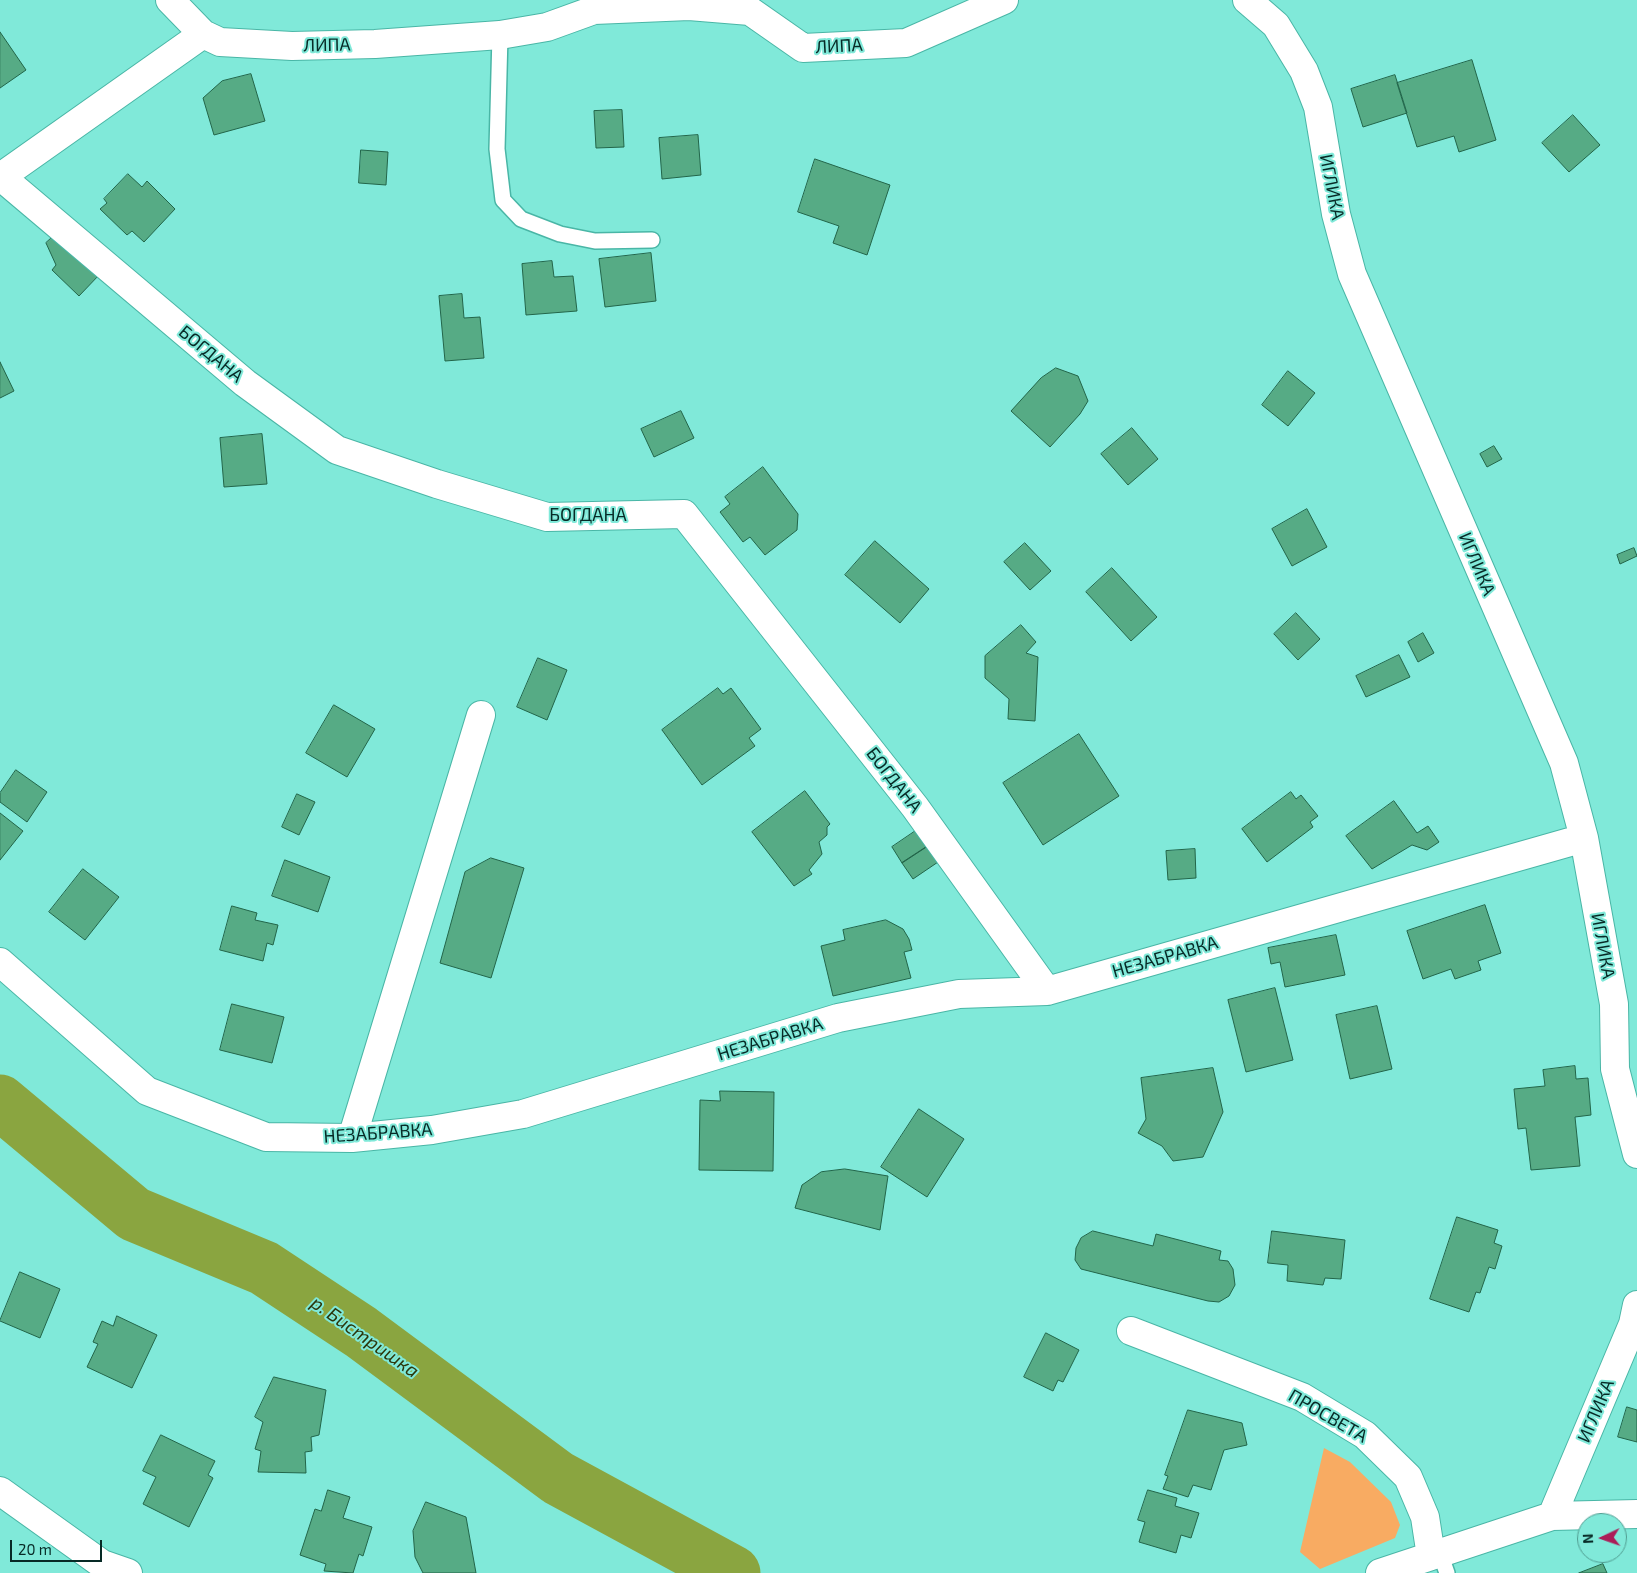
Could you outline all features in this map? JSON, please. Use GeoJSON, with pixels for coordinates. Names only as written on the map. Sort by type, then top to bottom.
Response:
{"type":"FeatureCollection","features":[{"type":"Feature","properties":{"kind":"street","name":"ЛИПА"},"geometry":{"type":"LineString","coordinates":[[170,0],[203,34],[220,42],[292,46],[375,44],[500,35],[547,27],[594,10],[690,6],[750,11],[803,48],[906,43],[1004,0]]}},
{"type":"Feature","properties":{"kind":"street","name":"ИГЛИКА"},"geometry":{"type":"LineString","coordinates":[[1247,0],[1276,25],[1304,70],[1318,107],[1336,214],[1352,274],[1564,764],[1584,838],[1614,1004],[1615,1069],[1637,1154]]}},
{"type":"Feature","properties":{"kind":"street"},"geometry":{"type":"LineString","coordinates":[[1,176],[203,34]]}},
{"type":"Feature","properties":{"kind":"street","name":"БОГДАНА"},"geometry":{"type":"LineString","coordinates":[[1,176],[245,383],[338,450],[437,484],[547,517],[684,514],[915,807],[1047,991]]}},
{"type":"Feature","properties":{"kind":"street"},"geometry":{"type":"LineString","coordinates":[[352,1138],[481,716]]}},
{"type":"Feature","properties":{"kind":"street","name":"НЕЗАБРАВКА"},"geometry":{"type":"LineString","coordinates":[[0,962],[147,1091],[266,1137],[352,1138],[432,1130],[523,1114],[838,1018],[959,994],[1047,991],[1584,838]]}},
{"type":"Feature","properties":{"kind":"street","name":"ИГЛИКА"},"geometry":{"type":"LineString","coordinates":[[1552,1516],[1633,1324],[1637,1305]]}},
{"type":"Feature","properties":{"kind":"street","name":"ПРОСВЕТА"},"geometry":{"type":"LineString","coordinates":[[1131,1331],[1302,1397],[1365,1435],[1408,1477],[1425,1516],[1439,1561]]}},
{"type":"Feature","properties":{"kind":"street"},"geometry":{"type":"LineString","coordinates":[[0,1491],[99,1569],[128,1573]]}},
{"type":"Feature","properties":{"kind":"street"},"geometry":{"type":"LineString","coordinates":[[1380,1573],[1439,1561],[1552,1516],[1634,1519]]}},
{"type":"Feature","properties":{"kind":"lane"},"geometry":{"type":"LineString","coordinates":[[500,35],[498,149],[503,200],[521,219],[560,234],[595,241],[652,240]]}},
{"type":"Feature","properties":{"kind":"shaded area"},"geometry":{"type":"Polygon","coordinates":[[[1324,1448],[1350,1462],[1391,1502],[1400,1525],[1395,1538],[1320,1569],[1300,1552],[1324,1448]]]}},
{"type":"Feature","properties":{"kind":"building"},"geometry":{"type":"Polygon","coordinates":[[[0,32],[26,70],[0,88],[0,32]]]}},
{"type":"Feature","properties":{"kind":"building"},"geometry":{"type":"Polygon","coordinates":[[[1472,60],[1496,140],[1459,152],[1454,136],[1417,147],[1397,83],[1472,60]]]}},
{"type":"Feature","properties":{"kind":"building"},"geometry":{"type":"Polygon","coordinates":[[[251,74],[265,121],[214,135],[203,98],[222,81],[251,74]]]}},
{"type":"Feature","properties":{"kind":"building"},"geometry":{"type":"Polygon","coordinates":[[[1395,75],[1407,113],[1363,127],[1351,89],[1395,75]]]}},
{"type":"Feature","properties":{"kind":"building"},"geometry":{"type":"Polygon","coordinates":[[[622,110],[624,147],[596,148],[594,111],[622,110]]]}},
{"type":"Feature","properties":{"kind":"building"},"geometry":{"type":"Polygon","coordinates":[[[1573,115],[1600,145],[1569,172],[1542,143],[1573,115]]]}},
{"type":"Feature","properties":{"kind":"building"},"geometry":{"type":"Polygon","coordinates":[[[698,135],[701,175],[662,179],[659,138],[698,135]]]}},
{"type":"Feature","properties":{"kind":"building"},"geometry":{"type":"Polygon","coordinates":[[[361,150],[388,152],[386,185],[359,183],[361,150]]]}},
{"type":"Feature","properties":{"kind":"building"},"geometry":{"type":"Polygon","coordinates":[[[815,159],[890,185],[867,255],[833,243],[839,226],[798,212],[815,159]]]}},
{"type":"Feature","properties":{"kind":"building"},"geometry":{"type":"Polygon","coordinates":[[[128,174],[142,187],[147,181],[175,209],[144,242],[132,231],[127,235],[100,209],[107,203],[104,199],[128,174]]]}},
{"type":"Feature","properties":{"kind":"building"},"geometry":{"type":"Polygon","coordinates":[[[56,234],[100,274],[79,296],[52,270],[56,265],[46,243],[56,234]]]}},
{"type":"Feature","properties":{"kind":"building"},"geometry":{"type":"Polygon","coordinates":[[[651,253],[656,301],[605,307],[599,259],[651,253]]]}},
{"type":"Feature","properties":{"kind":"building"},"geometry":{"type":"Polygon","coordinates":[[[552,261],[554,277],[573,276],[577,311],[526,315],[522,264],[552,261]]]}},
{"type":"Feature","properties":{"kind":"building"},"geometry":{"type":"Polygon","coordinates":[[[462,294],[464,318],[480,317],[484,358],[445,361],[439,296],[462,294]]]}},
{"type":"Feature","properties":{"kind":"building"},"geometry":{"type":"Polygon","coordinates":[[[0,362],[14,391],[0,398],[0,362]]]}},
{"type":"Feature","properties":{"kind":"building"},"geometry":{"type":"Polygon","coordinates":[[[1056,368],[1078,376],[1088,401],[1080,414],[1050,447],[1011,411],[1041,378],[1056,368]]]}},
{"type":"Feature","properties":{"kind":"building"},"geometry":{"type":"Polygon","coordinates":[[[1288,371],[1315,393],[1288,426],[1262,405],[1288,371]]]}},
{"type":"Feature","properties":{"kind":"building"},"geometry":{"type":"Polygon","coordinates":[[[681,411],[694,438],[654,457],[641,429],[681,411]]]}},
{"type":"Feature","properties":{"kind":"building"},"geometry":{"type":"Polygon","coordinates":[[[1132,428],[1158,459],[1128,485],[1101,454],[1132,428]]]}},
{"type":"Feature","properties":{"kind":"building"},"geometry":{"type":"Polygon","coordinates":[[[262,434],[267,484],[224,487],[220,438],[262,434]]]}},
{"type":"Feature","properties":{"kind":"building"},"geometry":{"type":"Polygon","coordinates":[[[1494,446],[1502,459],[1487,467],[1480,454],[1494,446]]]}},
{"type":"Feature","properties":{"kind":"building"},"geometry":{"type":"Polygon","coordinates":[[[763,467],[798,514],[797,530],[765,555],[750,537],[743,542],[720,512],[730,504],[725,497],[763,467]]]}},
{"type":"Feature","properties":{"kind":"building"},"geometry":{"type":"Polygon","coordinates":[[[1307,509],[1327,547],[1292,566],[1272,529],[1307,509]]]}},
{"type":"Feature","properties":{"kind":"building"},"geometry":{"type":"Polygon","coordinates":[[[875,541],[929,589],[900,623],[845,575],[875,541]]]}},
{"type":"Feature","properties":{"kind":"building"},"geometry":{"type":"Polygon","coordinates":[[[1025,543],[1051,571],[1030,590],[1004,562],[1025,543]]]}},
{"type":"Feature","properties":{"kind":"building"},"geometry":{"type":"Polygon","coordinates":[[[1634,548],[1637,556],[1620,564],[1617,555],[1634,548]]]}},
{"type":"Feature","properties":{"kind":"building"},"geometry":{"type":"Polygon","coordinates":[[[1112,568],[1157,617],[1131,641],[1086,592],[1112,568]]]}},
{"type":"Feature","properties":{"kind":"building"},"geometry":{"type":"Polygon","coordinates":[[[1296,613],[1320,639],[1298,660],[1274,634],[1296,613]]]}},
{"type":"Feature","properties":{"kind":"building"},"geometry":{"type":"Polygon","coordinates":[[[1021,625],[1036,642],[1026,653],[1038,657],[1035,721],[1008,719],[1009,699],[985,678],[985,656],[1021,625]]]}},
{"type":"Feature","properties":{"kind":"building"},"geometry":{"type":"Polygon","coordinates":[[[1423,633],[1434,653],[1418,662],[1408,642],[1423,633]]]}},
{"type":"Feature","properties":{"kind":"building"},"geometry":{"type":"Polygon","coordinates":[[[1399,655],[1410,677],[1366,697],[1356,676],[1399,655]]]}},
{"type":"Feature","properties":{"kind":"building"},"geometry":{"type":"Polygon","coordinates":[[[538,658],[567,670],[547,720],[517,707],[538,658]]]}},
{"type":"Feature","properties":{"kind":"building"},"geometry":{"type":"Polygon","coordinates":[[[718,688],[723,694],[731,688],[761,729],[749,738],[755,746],[702,785],[662,730],[718,688]]]}},
{"type":"Feature","properties":{"kind":"building"},"geometry":{"type":"Polygon","coordinates":[[[334,705],[375,729],[347,777],[306,753],[334,705]]]}},
{"type":"Feature","properties":{"kind":"building"},"geometry":{"type":"Polygon","coordinates":[[[1079,734],[1119,796],[1043,845],[1003,783],[1079,734]]]}},
{"type":"Feature","properties":{"kind":"building"},"geometry":{"type":"Polygon","coordinates":[[[16,770],[47,792],[27,822],[0,802],[0,793],[16,770]]]}},
{"type":"Feature","properties":{"kind":"building"},"geometry":{"type":"Polygon","coordinates":[[[805,791],[830,824],[827,827],[827,835],[819,842],[822,854],[809,870],[812,874],[794,886],[752,832],[805,791]]]}},
{"type":"Feature","properties":{"kind":"building"},"geometry":{"type":"Polygon","coordinates":[[[1291,792],[1296,799],[1301,795],[1318,816],[1310,822],[1313,827],[1267,862],[1242,829],[1291,792]]]}},
{"type":"Feature","properties":{"kind":"building"},"geometry":{"type":"Polygon","coordinates":[[[297,794],[315,802],[299,835],[282,827],[297,794]]]}},
{"type":"Feature","properties":{"kind":"building"},"geometry":{"type":"Polygon","coordinates":[[[1394,801],[1417,833],[1428,826],[1439,842],[1427,850],[1412,845],[1372,869],[1346,836],[1394,801]]]}},
{"type":"Feature","properties":{"kind":"building"},"geometry":{"type":"Polygon","coordinates":[[[0,813],[23,831],[0,860],[0,813]]]}},
{"type":"Feature","properties":{"kind":"building"},"geometry":{"type":"Polygon","coordinates":[[[920,828],[931,844],[902,863],[892,847],[920,828]]]}},
{"type":"Feature","properties":{"kind":"building"},"geometry":{"type":"Polygon","coordinates":[[[931,844],[941,860],[913,879],[902,863],[931,844]]]}},
{"type":"Feature","properties":{"kind":"building"},"geometry":{"type":"Polygon","coordinates":[[[1195,849],[1196,878],[1168,880],[1166,851],[1195,849]]]}},
{"type":"Feature","properties":{"kind":"building"},"geometry":{"type":"Polygon","coordinates":[[[491,858],[524,868],[491,978],[440,963],[465,872],[491,858]]]}},
{"type":"Feature","properties":{"kind":"building"},"geometry":{"type":"Polygon","coordinates":[[[285,860],[330,877],[318,912],[272,896],[285,860]]]}},
{"type":"Feature","properties":{"kind":"building"},"geometry":{"type":"Polygon","coordinates":[[[83,869],[119,897],[85,940],[49,912],[83,869]]]}},
{"type":"Feature","properties":{"kind":"building"},"geometry":{"type":"Polygon","coordinates":[[[1485,905],[1501,953],[1478,961],[1481,970],[1455,979],[1451,969],[1423,979],[1407,931],[1485,905]]]}},
{"type":"Feature","properties":{"kind":"building"},"geometry":{"type":"Polygon","coordinates":[[[232,906],[257,913],[255,920],[278,925],[273,945],[267,943],[263,961],[220,950],[232,906]]]}},
{"type":"Feature","properties":{"kind":"building"},"geometry":{"type":"Polygon","coordinates":[[[886,920],[903,929],[909,939],[912,950],[904,952],[911,978],[833,996],[821,946],[845,940],[843,930],[886,920]]]}},
{"type":"Feature","properties":{"kind":"building"},"geometry":{"type":"Polygon","coordinates":[[[1336,935],[1345,975],[1285,987],[1280,962],[1271,964],[1268,948],[1336,935]]]}},
{"type":"Feature","properties":{"kind":"building"},"geometry":{"type":"Polygon","coordinates":[[[1275,988],[1293,1060],[1246,1072],[1228,1000],[1275,988]]]}},
{"type":"Feature","properties":{"kind":"building"},"geometry":{"type":"Polygon","coordinates":[[[232,1004],[284,1017],[272,1063],[220,1050],[232,1004]]]}},
{"type":"Feature","properties":{"kind":"building"},"geometry":{"type":"Polygon","coordinates":[[[1377,1006],[1392,1069],[1350,1079],[1336,1015],[1377,1006]]]}},
{"type":"Feature","properties":{"kind":"building"},"geometry":{"type":"Polygon","coordinates":[[[1575,1066],[1576,1079],[1588,1078],[1591,1115],[1575,1117],[1580,1166],[1531,1170],[1526,1128],[1518,1129],[1514,1089],[1545,1086],[1543,1070],[1575,1066]]]}},
{"type":"Feature","properties":{"kind":"building"},"geometry":{"type":"Polygon","coordinates":[[[1213,1068],[1223,1112],[1203,1157],[1173,1161],[1162,1146],[1138,1133],[1146,1119],[1141,1078],[1213,1068]]]}},
{"type":"Feature","properties":{"kind":"building"},"geometry":{"type":"Polygon","coordinates":[[[720,1091],[774,1092],[773,1171],[699,1170],[700,1100],[720,1101],[720,1091]]]}},
{"type":"Feature","properties":{"kind":"building"},"geometry":{"type":"Polygon","coordinates":[[[919,1109],[964,1139],[927,1197],[881,1167],[919,1109]]]}},
{"type":"Feature","properties":{"kind":"building"},"geometry":{"type":"Polygon","coordinates":[[[845,1169],[888,1176],[880,1230],[795,1208],[802,1185],[821,1172],[845,1169]]]}},
{"type":"Feature","properties":{"kind":"building"},"geometry":{"type":"Polygon","coordinates":[[[1457,1217],[1498,1230],[1494,1243],[1502,1246],[1495,1269],[1489,1267],[1480,1293],[1476,1292],[1469,1312],[1430,1299],[1457,1217]]]}},
{"type":"Feature","properties":{"kind":"building"},"geometry":{"type":"Polygon","coordinates":[[[1093,1231],[1153,1246],[1156,1234],[1221,1251],[1219,1260],[1228,1261],[1233,1269],[1235,1285],[1229,1296],[1219,1302],[1208,1301],[1081,1269],[1075,1260],[1076,1248],[1081,1238],[1093,1231]]]}},
{"type":"Feature","properties":{"kind":"building"},"geometry":{"type":"Polygon","coordinates":[[[1272,1231],[1345,1240],[1341,1279],[1325,1278],[1323,1285],[1287,1281],[1288,1265],[1268,1263],[1272,1231]]]}},
{"type":"Feature","properties":{"kind":"building"},"geometry":{"type":"Polygon","coordinates":[[[20,1272],[60,1289],[40,1338],[0,1321],[20,1272]]]}},
{"type":"Feature","properties":{"kind":"building"},"geometry":{"type":"Polygon","coordinates":[[[117,1316],[157,1335],[132,1388],[87,1367],[98,1344],[93,1342],[102,1321],[113,1326],[117,1316]]]}},
{"type":"Feature","properties":{"kind":"building"},"geometry":{"type":"Polygon","coordinates":[[[1046,1333],[1079,1350],[1063,1382],[1058,1380],[1053,1391],[1024,1377],[1046,1333]]]}},
{"type":"Feature","properties":{"kind":"building"},"geometry":{"type":"Polygon","coordinates":[[[274,1377],[326,1390],[319,1435],[311,1437],[312,1451],[305,1452],[306,1473],[258,1472],[261,1451],[255,1449],[263,1422],[255,1417],[274,1377]]]}},
{"type":"Feature","properties":{"kind":"building"},"geometry":{"type":"Polygon","coordinates":[[[1627,1407],[1637,1410],[1637,1442],[1618,1437],[1627,1407]]]}},
{"type":"Feature","properties":{"kind":"building"},"geometry":{"type":"Polygon","coordinates":[[[1188,1410],[1242,1423],[1247,1445],[1224,1450],[1211,1490],[1193,1485],[1188,1497],[1163,1489],[1168,1476],[1165,1475],[1188,1410]]]}},
{"type":"Feature","properties":{"kind":"building"},"geometry":{"type":"Polygon","coordinates":[[[161,1435],[215,1461],[208,1475],[213,1478],[189,1527],[143,1504],[156,1477],[143,1471],[161,1435]]]}},
{"type":"Feature","properties":{"kind":"building"},"geometry":{"type":"Polygon","coordinates":[[[328,1490],[350,1497],[343,1518],[372,1527],[363,1556],[359,1554],[353,1573],[324,1571],[326,1564],[300,1555],[315,1509],[321,1511],[328,1490]]]}},
{"type":"Feature","properties":{"kind":"building"},"geometry":{"type":"Polygon","coordinates":[[[1148,1490],[1177,1498],[1175,1506],[1199,1513],[1191,1538],[1181,1535],[1176,1553],[1139,1542],[1145,1522],[1138,1520],[1148,1490]]]}},
{"type":"Feature","properties":{"kind":"building"},"geometry":{"type":"Polygon","coordinates":[[[426,1502],[466,1517],[476,1573],[423,1573],[415,1557],[413,1531],[426,1502]]]}},
{"type":"Feature","properties":{"kind":"building"},"geometry":{"type":"Polygon","coordinates":[[[1603,1564],[1607,1573],[1579,1573],[1603,1564]]]}},
{"type":"Feature","properties":{"kind":"waterway","name":"р. Бистришка"},"geometry":{"type":"LineString","coordinates":[[0,1102],[134,1214],[264,1268],[361,1332],[558,1478],[733,1573]]}}]}
